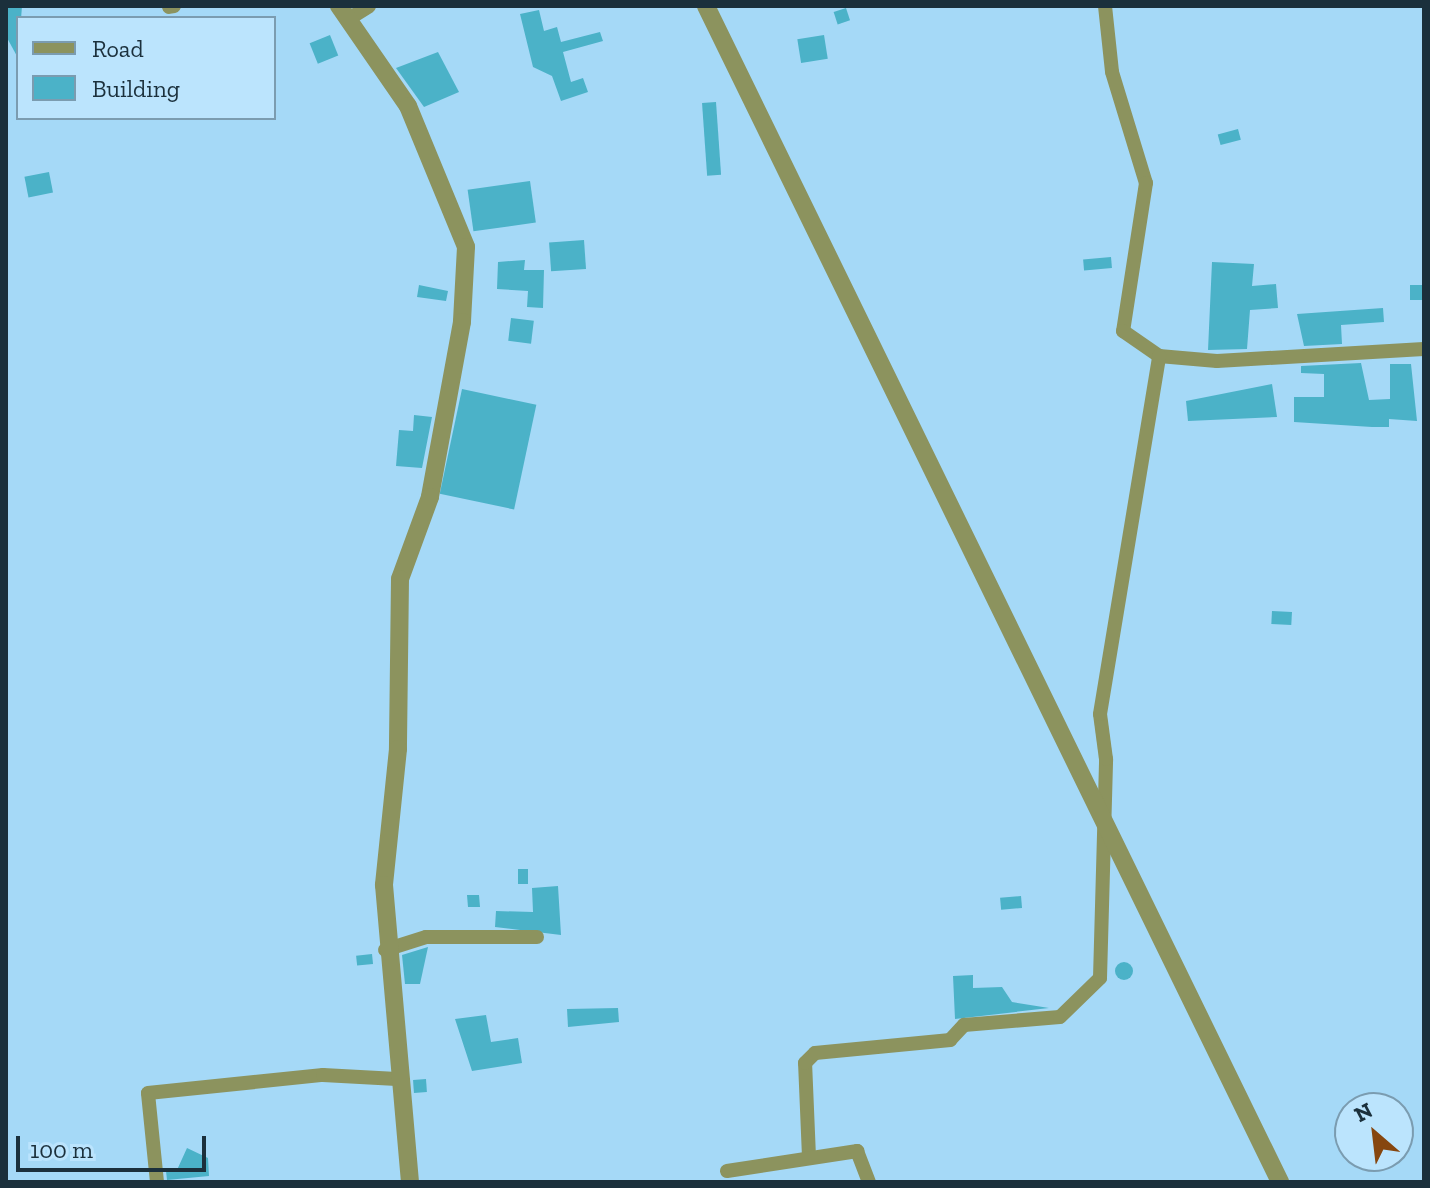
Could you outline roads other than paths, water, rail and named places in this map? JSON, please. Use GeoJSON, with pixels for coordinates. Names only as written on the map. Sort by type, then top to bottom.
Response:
{"type":"FeatureCollection","features":[{"type":"Feature","properties":{"kind":"street"},"geometry":{"type":"LineString","coordinates":[[369,6],[343,13],[408,106],[466,247],[462,322],[430,497],[400,579],[385,950],[410,1182]]}},
{"type":"Feature","properties":{"kind":"street"},"geometry":{"type":"LineString","coordinates":[[706,6],[1280,1182]]}},
{"type":"Feature","properties":{"kind":"street"},"geometry":{"type":"LineString","coordinates":[[1105,6],[1112,72],[1146,183],[1123,331],[1159,356],[1217,361],[1424,349]]}},
{"type":"Feature","properties":{"kind":"street"},"geometry":{"type":"LineString","coordinates":[[809,1157],[805,1063],[815,1053],[950,1040],[964,1025],[1060,1017],[1100,978],[1103,821],[1100,714],[1159,356]]}},
{"type":"Feature","properties":{"kind":"street"},"geometry":{"type":"LineString","coordinates":[[385,950],[426,937],[537,937]]}},
{"type":"Feature","properties":{"kind":"street"},"geometry":{"type":"LineString","coordinates":[[157,1182],[148,1093],[323,1075],[397,1079]]}},
{"type":"Feature","properties":{"kind":"street"},"geometry":{"type":"LineString","coordinates":[[727,1171],[857,1151],[869,1182]]}}]}
